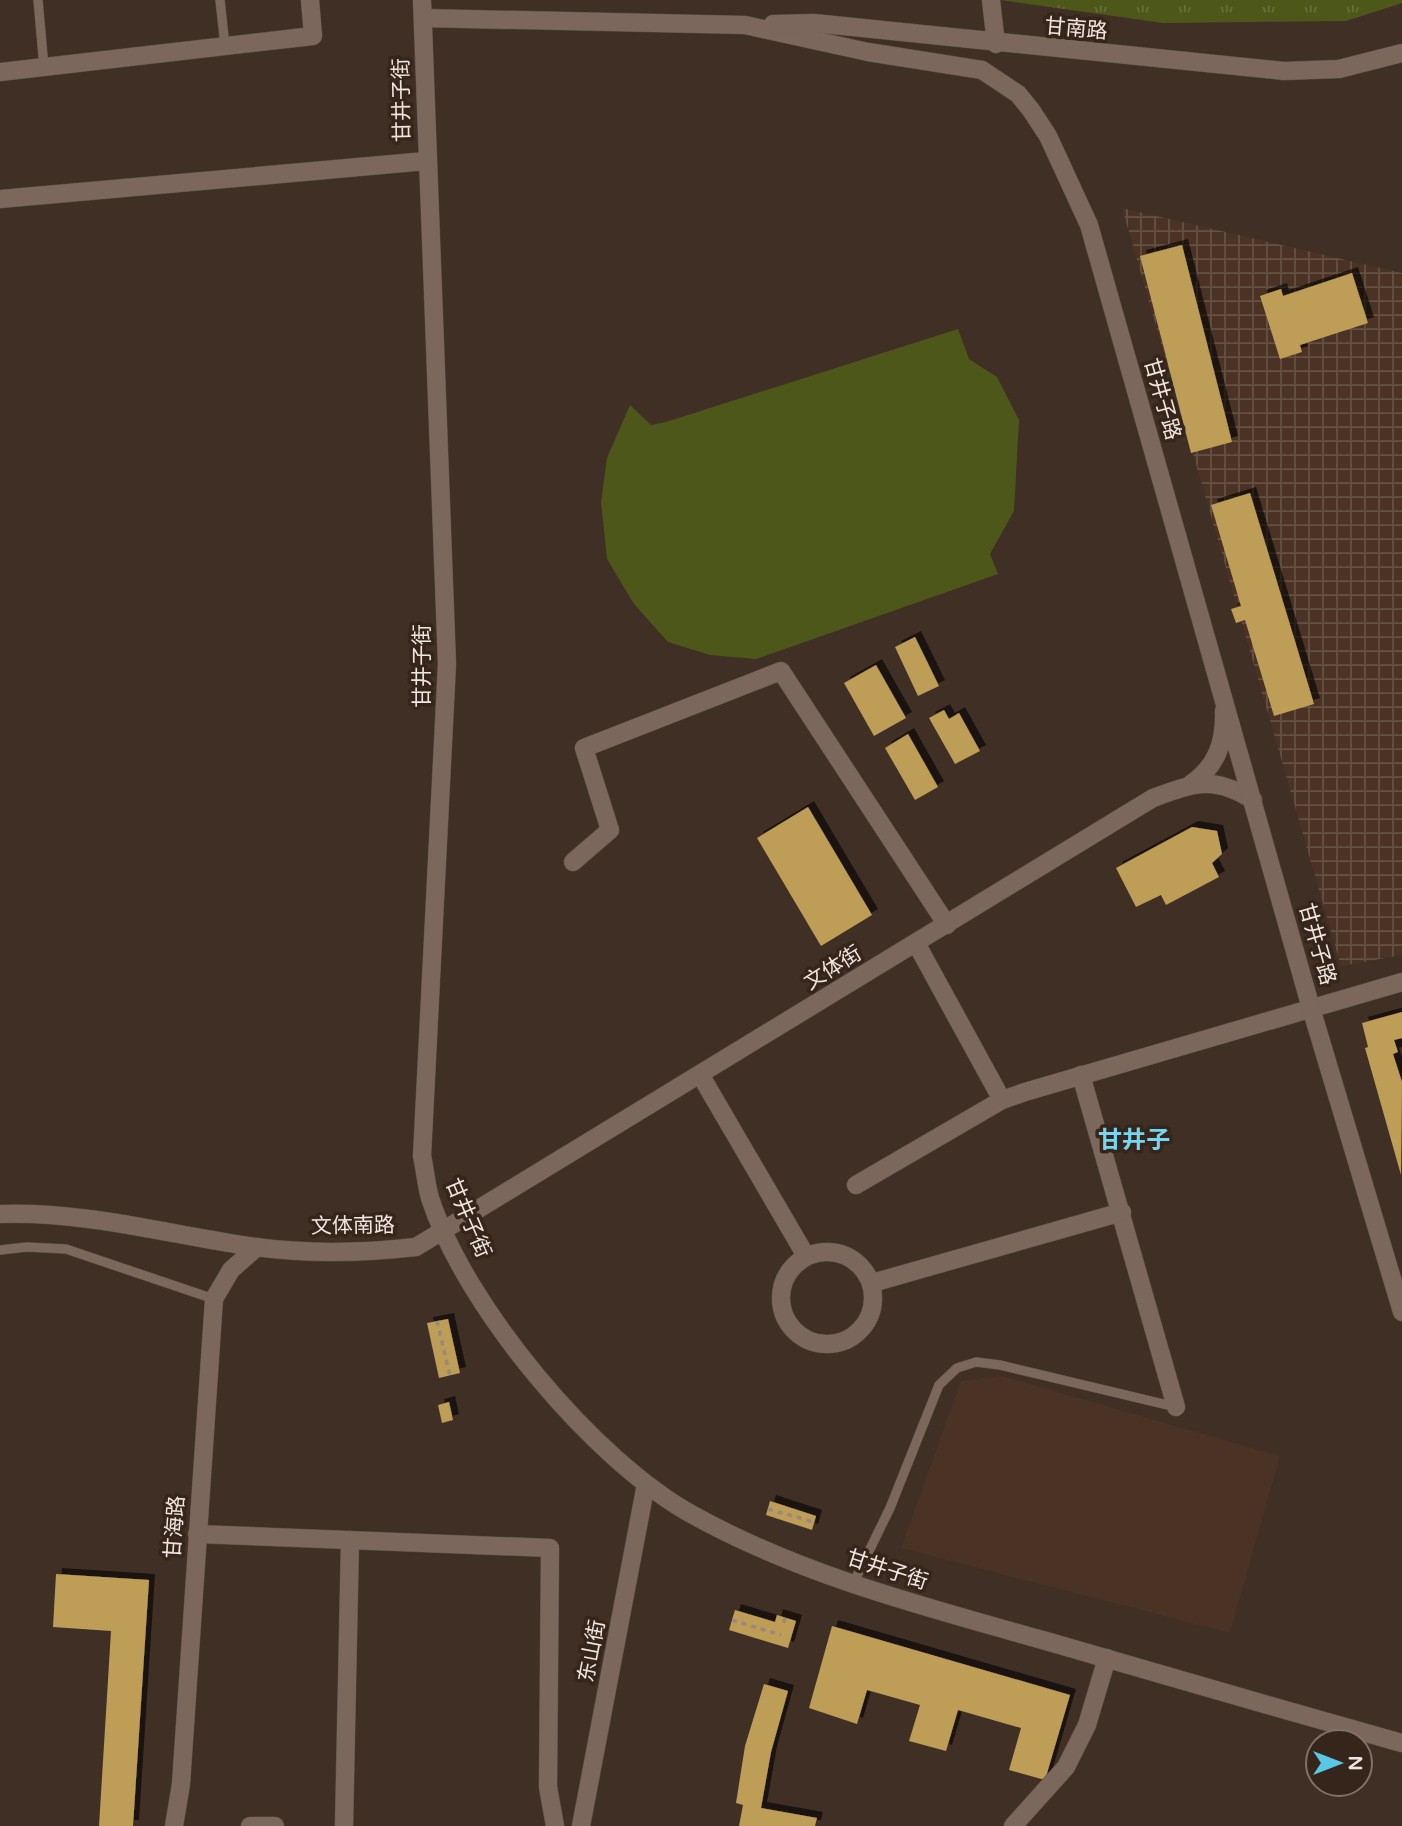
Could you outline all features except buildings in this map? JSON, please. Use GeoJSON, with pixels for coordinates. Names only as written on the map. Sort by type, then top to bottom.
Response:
{"type":"FeatureCollection","features":[{"type":"Feature","properties":{"kind":"street"},"geometry":{"type":"LineString","coordinates":[[0,72],[313,36],[310,0]]}},
{"type":"Feature","properties":{"kind":"street"},"geometry":{"type":"LineString","coordinates":[[991,0],[996,44]]}},
{"type":"Feature","properties":{"kind":"street","name":"甘井子路"},"geometry":{"type":"LineString","coordinates":[[423,9],[745,25],[867,52],[982,70],[1018,94],[1031,110],[1048,136],[1089,225],[1311,1008],[1402,1312]]}},
{"type":"Feature","properties":{"kind":"street","name":"甘井子街"},"geometry":{"type":"LineString","coordinates":[[423,9],[426,160],[447,664],[422,1156],[430,1196],[443,1227],[503,1332],[550,1393],[646,1484],[691,1514],[853,1586],[1402,1743]]}},
{"type":"Feature","properties":{"kind":"street","name":"甘南路"},"geometry":{"type":"LineString","coordinates":[[745,25],[814,23],[996,44],[1284,71],[1339,69],[1402,53]]}},
{"type":"Feature","properties":{"kind":"street"},"geometry":{"type":"LineString","coordinates":[[0,199],[426,160]]}},
{"type":"Feature","properties":{"kind":"street"},"geometry":{"type":"LineString","coordinates":[[573,862],[610,830],[584,748],[781,671],[947,925]]}},
{"type":"Feature","properties":{"kind":"street"},"geometry":{"type":"LineString","coordinates":[[1191,784],[1204,775],[1221,746],[1225,730],[1223,697]]}},
{"type":"Feature","properties":{"kind":"street","name":"文体街"},"geometry":{"type":"LineString","coordinates":[[443,1227],[701,1076],[1153,797],[1191,784],[1223,785],[1253,800]]}},
{"type":"Feature","properties":{"kind":"street"},"geometry":{"type":"LineString","coordinates":[[916,943],[1002,1100]]}},
{"type":"Feature","properties":{"kind":"street"},"geometry":{"type":"LineString","coordinates":[[856,1185],[1002,1100],[1402,982]]}},
{"type":"Feature","properties":{"kind":"street"},"geometry":{"type":"LineString","coordinates":[[1081,1075],[1122,1212],[1175,1407]]}},
{"type":"Feature","properties":{"kind":"street"},"geometry":{"type":"LineString","coordinates":[[701,1076],[806,1256]]}},
{"type":"Feature","properties":{"kind":"street","name":"文体南路"},"geometry":{"type":"LineString","coordinates":[[0,1214],[46,1212],[257,1247],[370,1252],[416,1247],[443,1227]]}},
{"type":"Feature","properties":{"kind":"street"},"geometry":{"type":"LineString","coordinates":[[872,1283],[1122,1212]]}},
{"type":"Feature","properties":{"kind":"street","name":"甘海路"},"geometry":{"type":"LineString","coordinates":[[174,1826],[181,1784],[214,1299],[231,1270],[257,1247]]}},
{"type":"Feature","properties":{"kind":"street"},"geometry":{"type":"LineString","coordinates":[[821,1251],[845,1255],[864,1269],[872,1283],[874,1299],[871,1314],[863,1328],[836,1344],[807,1340],[786,1320],[781,1298],[785,1277],[794,1265],[806,1256],[821,1251]]}},
{"type":"Feature","properties":{"kind":"street","name":"东山街"},"geometry":{"type":"LineString","coordinates":[[581,1826],[646,1484]]}},
{"type":"Feature","properties":{"kind":"street"},"geometry":{"type":"LineString","coordinates":[[197,1534],[550,1548],[548,1787],[555,1826]]}},
{"type":"Feature","properties":{"kind":"street"},"geometry":{"type":"LineString","coordinates":[[345,1826],[351,1540]]}},
{"type":"Feature","properties":{"kind":"street"},"geometry":{"type":"LineString","coordinates":[[1013,1826],[1066,1767],[1087,1725],[1107,1658]]}},
{"type":"Feature","properties":{"kind":"street"},"geometry":{"type":"LineString","coordinates":[[250,1826],[275,1826]]}},
{"type":"Feature","properties":{"kind":"lane"},"geometry":{"type":"LineString","coordinates":[[38,0],[44,67]]}},
{"type":"Feature","properties":{"kind":"lane"},"geometry":{"type":"LineString","coordinates":[[220,0],[225,46]]}},
{"type":"Feature","properties":{"kind":"lane"},"geometry":{"type":"LineString","coordinates":[[0,1251],[27,1247],[66,1249],[214,1299]]}},
{"type":"Feature","properties":{"kind":"lane"},"geometry":{"type":"LineString","coordinates":[[853,1586],[890,1508],[939,1385],[957,1368],[976,1362],[1000,1365],[1175,1407]]}},
{"type":"Feature","properties":{"kind":"path"},"geometry":{"type":"LineString","coordinates":[[437,1321],[450,1376]]}},
{"type":"Feature","properties":{"kind":"path"},"geometry":{"type":"LineString","coordinates":[[768,1509],[814,1522]]}},
{"type":"Feature","properties":{"kind":"path"},"geometry":{"type":"LineString","coordinates":[[732,1620],[781,1634]]}},
{"type":"Feature","properties":{"kind":"shaded area"},"geometry":{"type":"Polygon","coordinates":[[[1122,208],[1402,273],[1402,955],[1341,966],[1122,208]]]}},
{"type":"Feature","properties":{"kind":"shaded area"},"geometry":{"type":"Polygon","coordinates":[[[1002,1376],[1280,1456],[1230,1633],[901,1548],[961,1381],[1002,1376]]]}},
{"type":"Feature","properties":{"kind":"green space"},"geometry":{"type":"Polygon","coordinates":[[[1001,0],[1402,0],[1402,3],[1346,21],[1163,23],[1001,0]]]}},
{"type":"Feature","properties":{"kind":"green space"},"geometry":{"type":"Polygon","coordinates":[[[958,329],[969,359],[997,377],[1019,420],[1014,511],[990,554],[998,574],[756,659],[710,655],[668,642],[634,604],[607,559],[601,502],[607,458],[630,405],[651,425],[666,422],[958,329]]]}},
{"type":"Feature","properties":{"kind":"district","name":"甘井子"},"geometry":{"type":"Point","coordinates":[1134,1140]}}]}
